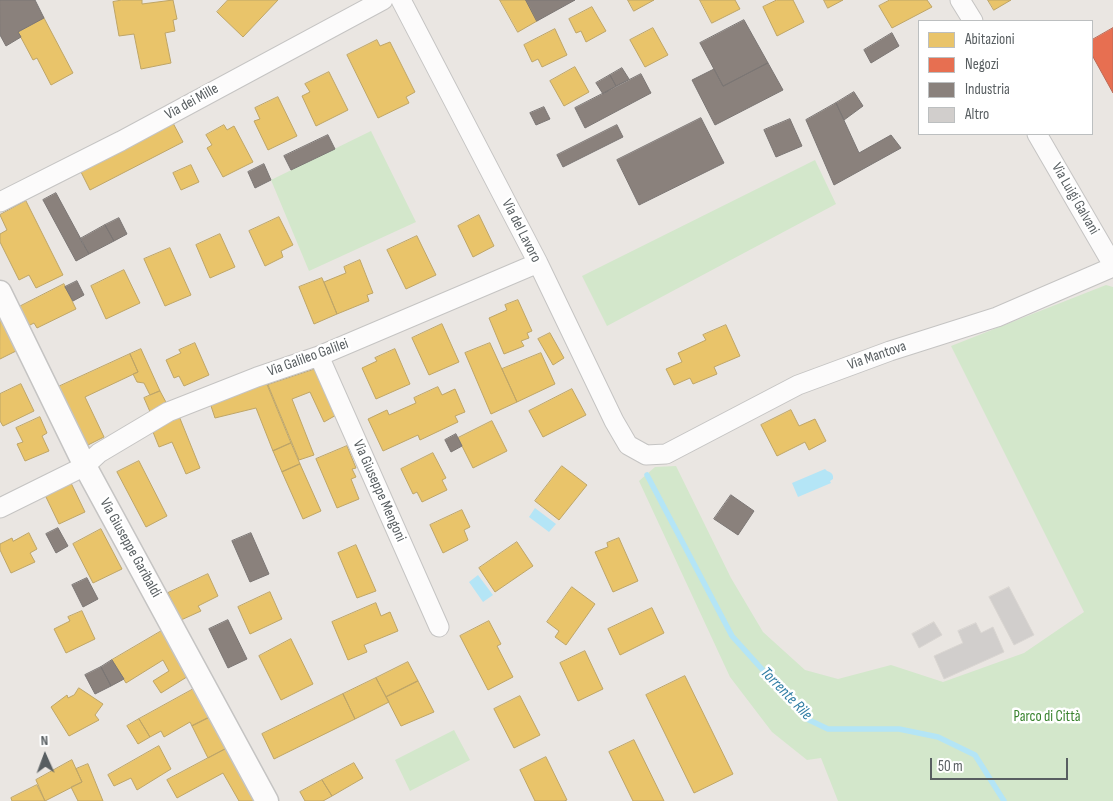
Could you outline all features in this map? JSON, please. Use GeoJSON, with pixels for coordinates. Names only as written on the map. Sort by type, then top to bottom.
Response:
{"type":"FeatureCollection","features":[{"type":"Feature","properties":{"kind":"street","name":"Via dei Mille"},"geometry":{"type":"LineString","coordinates":[[0,202],[121,140],[383,0]]}},
{"type":"Feature","properties":{"kind":"street","name":"Via del Lavoro"},"geometry":{"type":"LineString","coordinates":[[401,0],[538,263],[614,421],[628,445],[646,455]]}},
{"type":"Feature","properties":{"kind":"street"},"geometry":{"type":"LineString","coordinates":[[960,0],[972,20]]}},
{"type":"Feature","properties":{"kind":"street","name":"Via Luigi Galvani"},"geometry":{"type":"LineString","coordinates":[[1039,135],[1113,266]]}},
{"type":"Feature","properties":{"kind":"street","name":"Via Galileo Galilei"},"geometry":{"type":"LineString","coordinates":[[0,508],[85,466],[99,453],[168,412],[257,377],[319,356],[538,263]]}},
{"type":"Feature","properties":{"kind":"street","name":"Via Mantova"},"geometry":{"type":"LineString","coordinates":[[646,455],[666,454],[798,385],[890,351],[997,317],[1113,266]]}},
{"type":"Feature","properties":{"kind":"street","name":"Via Giuseppe Garibaldi"},"geometry":{"type":"LineString","coordinates":[[0,292],[85,466],[267,801]]}},
{"type":"Feature","properties":{"kind":"street","name":"Via Giuseppe Mengoni"},"geometry":{"type":"LineString","coordinates":[[319,356],[439,627]]}},
{"type":"Feature","properties":{"kind":"green space"},"geometry":{"type":"Polygon","coordinates":[[[371,131],[416,222],[309,271],[271,180],[371,131]]]}},
{"type":"Feature","properties":{"kind":"green space"},"geometry":{"type":"Polygon","coordinates":[[[815,160],[836,204],[607,326],[582,276],[815,160]]]}},
{"type":"Feature","properties":{"kind":"green space","name":"Parco di Città"},"geometry":{"type":"Polygon","coordinates":[[[1106,285],[1113,287],[1113,801],[838,801],[821,758],[807,760],[772,732],[730,677],[639,481],[655,467],[676,466],[731,578],[763,632],[805,670],[838,679],[891,665],[943,682],[1024,653],[1084,612],[951,346],[1106,285]]]}},
{"type":"Feature","properties":{"kind":"green space"},"geometry":{"type":"Polygon","coordinates":[[[454,730],[470,760],[410,791],[395,760],[454,730]]]}},
{"type":"Feature","properties":{"kind":"water"},"geometry":{"type":"Polygon","coordinates":[[[825,469],[833,475],[831,483],[798,497],[792,483],[825,469]]]}},
{"type":"Feature","properties":{"kind":"water"},"geometry":{"type":"Polygon","coordinates":[[[535,508],[556,524],[549,532],[529,517],[535,508]]]}},
{"type":"Feature","properties":{"kind":"water"},"geometry":{"type":"Polygon","coordinates":[[[478,575],[493,595],[483,602],[469,582],[478,575]]]}},
{"type":"Feature","properties":{"kind":"building: Abitazioni"},"geometry":{"type":"Polygon","coordinates":[[[142,0],[142,4],[173,0],[177,19],[173,20],[175,31],[165,33],[171,63],[141,69],[134,34],[119,36],[113,2],[142,0]]]}},
{"type":"Feature","properties":{"kind":"building: Abitazioni"},"geometry":{"type":"Polygon","coordinates":[[[228,0],[278,0],[243,37],[217,12],[228,0]]]}},
{"type":"Feature","properties":{"kind":"building: Abitazioni"},"geometry":{"type":"Polygon","coordinates":[[[500,0],[526,0],[537,21],[518,32],[500,0]]]}},
{"type":"Feature","properties":{"kind":"building: Abitazioni"},"geometry":{"type":"Polygon","coordinates":[[[628,0],[654,0],[634,11],[628,0]]]}},
{"type":"Feature","properties":{"kind":"building: Abitazioni"},"geometry":{"type":"Polygon","coordinates":[[[700,0],[735,0],[740,9],[712,23],[700,0]]]}},
{"type":"Feature","properties":{"kind":"building: Abitazioni"},"geometry":{"type":"Polygon","coordinates":[[[777,0],[793,0],[804,22],[777,36],[763,7],[777,0]]]}},
{"type":"Feature","properties":{"kind":"building: Abitazioni"},"geometry":{"type":"Polygon","coordinates":[[[824,0],[843,0],[828,8],[824,0]]]}},
{"type":"Feature","properties":{"kind":"building: Abitazioni"},"geometry":{"type":"Polygon","coordinates":[[[890,0],[927,0],[932,7],[892,28],[879,6],[890,0]]]}},
{"type":"Feature","properties":{"kind":"building: Abitazioni"},"geometry":{"type":"Polygon","coordinates":[[[988,0],[1011,0],[994,10],[988,0]]]}},
{"type":"Feature","properties":{"kind":"building: Abitazioni"},"geometry":{"type":"Polygon","coordinates":[[[592,7],[606,31],[586,42],[581,31],[576,33],[569,19],[592,7]]]}},
{"type":"Feature","properties":{"kind":"building: Abitazioni"},"geometry":{"type":"Polygon","coordinates":[[[44,18],[73,73],[51,85],[37,58],[33,60],[18,32],[44,18]]]}},
{"type":"Feature","properties":{"kind":"building: Abitazioni"},"geometry":{"type":"Polygon","coordinates":[[[653,28],[668,55],[645,67],[630,40],[653,28]]]}},
{"type":"Feature","properties":{"kind":"building: Abitazioni"},"geometry":{"type":"Polygon","coordinates":[[[555,29],[567,55],[542,67],[538,59],[532,62],[524,45],[555,29]]]}},
{"type":"Feature","properties":{"kind":"building: Abitazioni"},"geometry":{"type":"Polygon","coordinates":[[[377,40],[380,46],[390,42],[415,92],[406,97],[409,103],[378,118],[347,55],[377,40]]]}},
{"type":"Feature","properties":{"kind":"building: Abitazioni"},"geometry":{"type":"Polygon","coordinates":[[[575,67],[589,92],[564,106],[550,81],[575,67]]]}},
{"type":"Feature","properties":{"kind":"building: Abitazioni"},"geometry":{"type":"Polygon","coordinates":[[[329,72],[348,110],[316,126],[302,96],[310,92],[305,84],[329,72]]]}},
{"type":"Feature","properties":{"kind":"building: Abitazioni"},"geometry":{"type":"Polygon","coordinates":[[[278,97],[297,136],[268,150],[254,121],[260,119],[255,108],[278,97]]]}},
{"type":"Feature","properties":{"kind":"building: Abitazioni"},"geometry":{"type":"Polygon","coordinates":[[[173,123],[183,142],[90,190],[81,172],[173,123]]]}},
{"type":"Feature","properties":{"kind":"building: Abitazioni"},"geometry":{"type":"Polygon","coordinates":[[[224,125],[227,130],[234,126],[253,162],[223,177],[207,148],[212,145],[206,135],[224,125]]]}},
{"type":"Feature","properties":{"kind":"building: Abitazioni"},"geometry":{"type":"Polygon","coordinates":[[[191,165],[199,182],[181,190],[173,173],[191,165]]]}},
{"type":"Feature","properties":{"kind":"building: Abitazioni"},"geometry":{"type":"Polygon","coordinates":[[[26,201],[63,275],[36,288],[29,275],[19,280],[0,242],[0,234],[7,230],[0,215],[26,201]]]}},
{"type":"Feature","properties":{"kind":"building: Abitazioni"},"geometry":{"type":"Polygon","coordinates":[[[479,215],[494,246],[473,257],[458,226],[479,215]]]}},
{"type":"Feature","properties":{"kind":"building: Abitazioni"},"geometry":{"type":"Polygon","coordinates":[[[279,217],[293,245],[281,251],[283,257],[265,266],[249,231],[279,217]]]}},
{"type":"Feature","properties":{"kind":"building: Abitazioni"},"geometry":{"type":"Polygon","coordinates":[[[220,234],[235,267],[210,278],[196,245],[220,234]]]}},
{"type":"Feature","properties":{"kind":"building: Abitazioni"},"geometry":{"type":"Polygon","coordinates":[[[417,236],[436,275],[406,289],[387,250],[417,236]]]}},
{"type":"Feature","properties":{"kind":"building: Abitazioni"},"geometry":{"type":"Polygon","coordinates":[[[170,248],[191,295],[165,306],[144,259],[170,248]]]}},
{"type":"Feature","properties":{"kind":"building: Abitazioni"},"geometry":{"type":"Polygon","coordinates":[[[360,260],[373,293],[367,295],[369,301],[337,314],[324,282],[346,273],[344,267],[360,260]]]}},
{"type":"Feature","properties":{"kind":"building: Abitazioni"},"geometry":{"type":"Polygon","coordinates":[[[124,270],[140,303],[106,319],[91,286],[124,270]]]}},
{"type":"Feature","properties":{"kind":"building: Abitazioni"},"geometry":{"type":"Polygon","coordinates":[[[322,278],[337,314],[314,324],[299,287],[322,278]]]}},
{"type":"Feature","properties":{"kind":"building: Abitazioni"},"geometry":{"type":"Polygon","coordinates":[[[64,284],[76,309],[37,328],[34,323],[26,327],[17,308],[64,284]]]}},
{"type":"Feature","properties":{"kind":"building: Abitazioni"},"geometry":{"type":"Polygon","coordinates":[[[518,300],[532,331],[527,333],[529,338],[521,341],[524,346],[504,354],[489,318],[507,310],[505,305],[518,300]]]}},
{"type":"Feature","properties":{"kind":"building: Abitazioni"},"geometry":{"type":"Polygon","coordinates":[[[0,316],[18,350],[0,359],[0,316]]]}},
{"type":"Feature","properties":{"kind":"building: Abitazioni"},"geometry":{"type":"Polygon","coordinates":[[[442,324],[459,362],[429,375],[412,338],[442,324]]]}},
{"type":"Feature","properties":{"kind":"building: Abitazioni"},"geometry":{"type":"Polygon","coordinates":[[[726,325],[740,356],[714,367],[717,374],[693,384],[690,378],[674,385],[666,369],[682,362],[678,353],[706,340],[703,335],[726,325]]]}},
{"type":"Feature","properties":{"kind":"building: Abitazioni"},"geometry":{"type":"Polygon","coordinates":[[[550,333],[564,358],[553,365],[538,339],[550,333]]]}},
{"type":"Feature","properties":{"kind":"building: Abitazioni"},"geometry":{"type":"Polygon","coordinates":[[[195,343],[209,375],[184,386],[179,376],[174,378],[166,360],[181,353],[179,350],[195,343]]]}},
{"type":"Feature","properties":{"kind":"building: Abitazioni"},"geometry":{"type":"Polygon","coordinates":[[[490,343],[517,402],[491,414],[465,353],[490,343]]]}},
{"type":"Feature","properties":{"kind":"building: Abitazioni"},"geometry":{"type":"Polygon","coordinates":[[[141,349],[160,391],[150,395],[144,383],[137,382],[133,374],[138,372],[130,354],[141,349]]]}},
{"type":"Feature","properties":{"kind":"building: Abitazioni"},"geometry":{"type":"Polygon","coordinates":[[[395,349],[410,384],[376,399],[362,368],[377,361],[375,358],[395,349]]]}},
{"type":"Feature","properties":{"kind":"building: Abitazioni"},"geometry":{"type":"Polygon","coordinates":[[[541,353],[555,384],[517,402],[502,369],[541,353]]]}},
{"type":"Feature","properties":{"kind":"building: Abitazioni"},"geometry":{"type":"Polygon","coordinates":[[[130,354],[138,372],[85,397],[104,437],[88,445],[58,387],[130,354]]]}},
{"type":"Feature","properties":{"kind":"building: Abitazioni"},"geometry":{"type":"Polygon","coordinates":[[[319,368],[338,414],[324,422],[310,392],[292,399],[314,455],[299,460],[268,385],[319,368]]]}},
{"type":"Feature","properties":{"kind":"building: Abitazioni"},"geometry":{"type":"Polygon","coordinates":[[[266,382],[291,443],[273,451],[256,408],[215,418],[209,400],[266,382]]]}},
{"type":"Feature","properties":{"kind":"building: Abitazioni"},"geometry":{"type":"Polygon","coordinates":[[[21,384],[34,411],[3,426],[0,421],[0,394],[21,384]]]}},
{"type":"Feature","properties":{"kind":"building: Abitazioni"},"geometry":{"type":"Polygon","coordinates":[[[438,387],[442,395],[455,389],[465,412],[455,416],[458,422],[420,440],[418,435],[383,451],[368,419],[387,410],[389,415],[416,403],[414,398],[438,387]]]}},
{"type":"Feature","properties":{"kind":"building: Abitazioni"},"geometry":{"type":"Polygon","coordinates":[[[572,389],[586,415],[543,437],[529,411],[572,389]]]}},
{"type":"Feature","properties":{"kind":"building: Abitazioni"},"geometry":{"type":"Polygon","coordinates":[[[160,391],[168,406],[151,414],[144,398],[160,391]]]}},
{"type":"Feature","properties":{"kind":"building: Abitazioni"},"geometry":{"type":"Polygon","coordinates":[[[791,410],[799,426],[815,419],[826,441],[809,450],[805,442],[777,456],[761,425],[791,410]]]}},
{"type":"Feature","properties":{"kind":"building: Abitazioni"},"geometry":{"type":"Polygon","coordinates":[[[179,416],[200,468],[186,474],[172,442],[159,447],[151,427],[179,416]]]}},
{"type":"Feature","properties":{"kind":"building: Abitazioni"},"geometry":{"type":"Polygon","coordinates":[[[40,417],[47,433],[42,436],[49,451],[25,461],[17,444],[23,442],[16,428],[40,417]]]}},
{"type":"Feature","properties":{"kind":"building: Abitazioni"},"geometry":{"type":"Polygon","coordinates":[[[492,421],[507,451],[473,468],[458,438],[492,421]]]}},
{"type":"Feature","properties":{"kind":"building: Abitazioni"},"geometry":{"type":"Polygon","coordinates":[[[291,443],[300,464],[282,472],[273,451],[291,443]]]}},
{"type":"Feature","properties":{"kind":"building: Abitazioni"},"geometry":{"type":"Polygon","coordinates":[[[347,446],[356,468],[352,469],[356,477],[351,479],[359,499],[337,508],[316,459],[347,446]]]}},
{"type":"Feature","properties":{"kind":"building: Abitazioni"},"geometry":{"type":"Polygon","coordinates":[[[433,453],[446,478],[442,480],[447,490],[422,502],[417,492],[413,494],[401,469],[433,453]]]}},
{"type":"Feature","properties":{"kind":"building: Abitazioni"},"geometry":{"type":"Polygon","coordinates":[[[139,461],[167,516],[146,527],[117,472],[139,461]]]}},
{"type":"Feature","properties":{"kind":"building: Abitazioni"},"geometry":{"type":"Polygon","coordinates":[[[300,464],[321,511],[303,519],[282,472],[300,464]]]}},
{"type":"Feature","properties":{"kind":"building: Abitazioni"},"geometry":{"type":"Polygon","coordinates":[[[562,466],[587,485],[559,520],[535,501],[562,466]]]}},
{"type":"Feature","properties":{"kind":"building: Abitazioni"},"geometry":{"type":"Polygon","coordinates":[[[71,483],[85,512],[59,524],[45,495],[71,483]]]}},
{"type":"Feature","properties":{"kind":"building: Abitazioni"},"geometry":{"type":"Polygon","coordinates":[[[462,510],[470,527],[464,530],[468,540],[443,553],[430,525],[462,510]]]}},
{"type":"Feature","properties":{"kind":"building: Abitazioni"},"geometry":{"type":"Polygon","coordinates":[[[101,529],[122,569],[93,583],[73,544],[101,529]]]}},
{"type":"Feature","properties":{"kind":"building: Abitazioni"},"geometry":{"type":"Polygon","coordinates":[[[29,533],[37,549],[30,553],[35,562],[11,573],[0,550],[0,544],[12,538],[13,541],[29,533]]]}},
{"type":"Feature","properties":{"kind":"building: Abitazioni"},"geometry":{"type":"Polygon","coordinates":[[[619,538],[638,581],[613,592],[595,552],[608,547],[607,543],[619,538]]]}},
{"type":"Feature","properties":{"kind":"building: Abitazioni"},"geometry":{"type":"Polygon","coordinates":[[[517,542],[533,566],[495,592],[479,568],[517,542]]]}},
{"type":"Feature","properties":{"kind":"building: Abitazioni"},"geometry":{"type":"Polygon","coordinates":[[[356,545],[376,591],[357,598],[338,553],[356,545]]]}},
{"type":"Feature","properties":{"kind":"building: Abitazioni"},"geometry":{"type":"Polygon","coordinates":[[[208,574],[218,596],[198,606],[201,611],[181,620],[168,593],[208,574]]]}},
{"type":"Feature","properties":{"kind":"building: Abitazioni"},"geometry":{"type":"Polygon","coordinates":[[[572,587],[595,604],[566,645],[555,637],[559,631],[547,622],[572,587]]]}},
{"type":"Feature","properties":{"kind":"building: Abitazioni"},"geometry":{"type":"Polygon","coordinates":[[[270,592],[282,619],[250,634],[238,607],[270,592]]]}},
{"type":"Feature","properties":{"kind":"building: Abitazioni"},"geometry":{"type":"Polygon","coordinates":[[[376,603],[381,616],[390,612],[398,631],[364,645],[367,652],[348,660],[332,622],[376,603]]]}},
{"type":"Feature","properties":{"kind":"building: Abitazioni"},"geometry":{"type":"Polygon","coordinates":[[[652,608],[664,633],[620,655],[608,629],[652,608]]]}},
{"type":"Feature","properties":{"kind":"building: Abitazioni"},"geometry":{"type":"Polygon","coordinates":[[[82,611],[95,639],[66,653],[54,629],[70,621],[68,617],[82,611]]]}},
{"type":"Feature","properties":{"kind":"building: Abitazioni"},"geometry":{"type":"Polygon","coordinates":[[[489,621],[501,644],[497,646],[513,677],[488,690],[460,636],[489,621]]]}},
{"type":"Feature","properties":{"kind":"building: Abitazioni"},"geometry":{"type":"Polygon","coordinates":[[[165,629],[190,675],[161,693],[153,681],[169,671],[163,660],[126,683],[112,660],[165,629]]]}},
{"type":"Feature","properties":{"kind":"building: Abitazioni"},"geometry":{"type":"Polygon","coordinates":[[[291,639],[313,684],[281,700],[259,656],[291,639]]]}},
{"type":"Feature","properties":{"kind":"building: Abitazioni"},"geometry":{"type":"Polygon","coordinates":[[[585,651],[603,689],[578,701],[560,663],[585,651]]]}},
{"type":"Feature","properties":{"kind":"building: Abitazioni"},"geometry":{"type":"Polygon","coordinates":[[[408,662],[418,681],[386,697],[376,678],[408,662]]]}},
{"type":"Feature","properties":{"kind":"building: Abitazioni"},"geometry":{"type":"Polygon","coordinates":[[[685,676],[733,774],[694,793],[646,695],[685,676]]]}},
{"type":"Feature","properties":{"kind":"building: Abitazioni"},"geometry":{"type":"Polygon","coordinates":[[[376,678],[389,702],[355,719],[343,694],[376,678]]]}},
{"type":"Feature","properties":{"kind":"building: Abitazioni"},"geometry":{"type":"Polygon","coordinates":[[[418,681],[434,712],[401,726],[386,697],[418,681]]]}},
{"type":"Feature","properties":{"kind":"building: Abitazioni"},"geometry":{"type":"Polygon","coordinates":[[[199,686],[214,715],[192,726],[190,722],[164,737],[161,731],[150,737],[139,719],[199,686]]]}},
{"type":"Feature","properties":{"kind":"building: Abitazioni"},"geometry":{"type":"Polygon","coordinates":[[[79,688],[103,704],[95,715],[99,720],[69,736],[51,707],[67,695],[68,698],[74,695],[79,688]]]}},
{"type":"Feature","properties":{"kind":"building: Abitazioni"},"geometry":{"type":"Polygon","coordinates":[[[343,694],[355,719],[274,759],[262,734],[343,694]]]}},
{"type":"Feature","properties":{"kind":"building: Abitazioni"},"geometry":{"type":"Polygon","coordinates":[[[520,696],[540,735],[514,748],[494,709],[520,696]]]}},
{"type":"Feature","properties":{"kind":"building: Abitazioni"},"geometry":{"type":"Polygon","coordinates":[[[214,715],[231,746],[208,758],[192,726],[214,715]]]}},
{"type":"Feature","properties":{"kind":"building: Abitazioni"},"geometry":{"type":"Polygon","coordinates":[[[139,719],[150,737],[138,744],[127,726],[139,719]]]}},
{"type":"Feature","properties":{"kind":"building: Abitazioni"},"geometry":{"type":"Polygon","coordinates":[[[634,740],[664,801],[633,801],[609,752],[634,740]]]}},
{"type":"Feature","properties":{"kind":"building: Abitazioni"},"geometry":{"type":"Polygon","coordinates":[[[159,746],[171,769],[137,790],[131,778],[114,786],[108,775],[159,746]]]}},
{"type":"Feature","properties":{"kind":"building: Abitazioni"},"geometry":{"type":"Polygon","coordinates":[[[231,746],[254,801],[239,801],[223,773],[177,798],[167,780],[231,746]]]}},
{"type":"Feature","properties":{"kind":"building: Abitazioni"},"geometry":{"type":"Polygon","coordinates":[[[546,757],[567,800],[535,801],[520,770],[546,757]]]}},
{"type":"Feature","properties":{"kind":"building: Abitazioni"},"geometry":{"type":"Polygon","coordinates":[[[72,760],[82,782],[45,801],[36,780],[72,760]]]}},
{"type":"Feature","properties":{"kind":"building: Abitazioni"},"geometry":{"type":"Polygon","coordinates":[[[354,763],[363,778],[332,796],[322,780],[354,763]]]}},
{"type":"Feature","properties":{"kind":"building: Abitazioni"},"geometry":{"type":"Polygon","coordinates":[[[88,764],[103,801],[78,801],[71,787],[82,782],[76,769],[88,764]]]}},
{"type":"Feature","properties":{"kind":"building: Abitazioni"},"geometry":{"type":"Polygon","coordinates":[[[322,780],[332,796],[323,801],[305,801],[300,792],[322,780]]]}},
{"type":"Feature","properties":{"kind":"building: Abitazioni"},"geometry":{"type":"Polygon","coordinates":[[[37,785],[45,801],[12,801],[11,798],[37,785]]]}},
{"type":"Feature","properties":{"kind":"building: Negozi"},"geometry":{"type":"Polygon","coordinates":[[[1113,28],[1113,93],[1093,57],[1093,39],[1113,28]]]}},
{"type":"Feature","properties":{"kind":"building: Industria"},"geometry":{"type":"Polygon","coordinates":[[[0,0],[35,0],[44,18],[18,32],[21,37],[6,46],[0,35],[0,0]]]}},
{"type":"Feature","properties":{"kind":"building: Industria"},"geometry":{"type":"Polygon","coordinates":[[[526,0],[575,0],[537,21],[526,0]]]}},
{"type":"Feature","properties":{"kind":"building: Industria"},"geometry":{"type":"Polygon","coordinates":[[[744,20],[768,63],[723,86],[700,43],[744,20]]]}},
{"type":"Feature","properties":{"kind":"building: Industria"},"geometry":{"type":"Polygon","coordinates":[[[892,33],[899,46],[871,63],[864,50],[892,33]]]}},
{"type":"Feature","properties":{"kind":"building: Industria"},"geometry":{"type":"Polygon","coordinates":[[[768,63],[783,90],[715,125],[692,80],[714,69],[723,86],[768,63]]]}},
{"type":"Feature","properties":{"kind":"building: Industria"},"geometry":{"type":"Polygon","coordinates":[[[622,68],[629,79],[616,86],[610,75],[622,68]]]}},
{"type":"Feature","properties":{"kind":"building: Industria"},"geometry":{"type":"Polygon","coordinates":[[[641,74],[651,93],[585,128],[575,108],[641,74]]]}},
{"type":"Feature","properties":{"kind":"building: Industria"},"geometry":{"type":"Polygon","coordinates":[[[610,75],[616,86],[603,94],[596,83],[610,75]]]}},
{"type":"Feature","properties":{"kind":"building: Industria"},"geometry":{"type":"Polygon","coordinates":[[[854,92],[863,106],[844,120],[836,103],[854,92]]]}},
{"type":"Feature","properties":{"kind":"building: Industria"},"geometry":{"type":"Polygon","coordinates":[[[836,103],[859,153],[891,135],[901,148],[834,185],[806,120],[836,103]]]}},
{"type":"Feature","properties":{"kind":"building: Industria"},"geometry":{"type":"Polygon","coordinates":[[[544,107],[550,119],[536,125],[530,113],[544,107]]]}},
{"type":"Feature","properties":{"kind":"building: Industria"},"geometry":{"type":"Polygon","coordinates":[[[701,118],[724,163],[639,205],[617,160],[701,118]]]}},
{"type":"Feature","properties":{"kind":"building: Industria"},"geometry":{"type":"Polygon","coordinates":[[[790,119],[802,146],[776,157],[764,130],[790,119]]]}},
{"type":"Feature","properties":{"kind":"building: Industria"},"geometry":{"type":"Polygon","coordinates":[[[617,125],[623,137],[563,167],[557,155],[617,125]]]}},
{"type":"Feature","properties":{"kind":"building: Industria"},"geometry":{"type":"Polygon","coordinates":[[[328,135],[335,149],[291,170],[284,156],[328,135]]]}},
{"type":"Feature","properties":{"kind":"building: Industria"},"geometry":{"type":"Polygon","coordinates":[[[264,164],[271,180],[255,188],[248,172],[264,164]]]}},
{"type":"Feature","properties":{"kind":"building: Industria"},"geometry":{"type":"Polygon","coordinates":[[[56,193],[89,254],[76,261],[43,200],[56,193]]]}},
{"type":"Feature","properties":{"kind":"building: Industria"},"geometry":{"type":"Polygon","coordinates":[[[119,218],[127,234],[114,241],[105,225],[119,218]]]}},
{"type":"Feature","properties":{"kind":"building: Industria"},"geometry":{"type":"Polygon","coordinates":[[[105,225],[114,241],[89,254],[80,239],[105,225]]]}},
{"type":"Feature","properties":{"kind":"building: Industria"},"geometry":{"type":"Polygon","coordinates":[[[77,281],[84,295],[73,301],[65,287],[77,281]]]}},
{"type":"Feature","properties":{"kind":"building: Industria"},"geometry":{"type":"Polygon","coordinates":[[[456,434],[462,446],[451,452],[445,440],[456,434]]]}},
{"type":"Feature","properties":{"kind":"building: Industria"},"geometry":{"type":"Polygon","coordinates":[[[731,495],[754,511],[738,535],[714,519],[731,495]]]}},
{"type":"Feature","properties":{"kind":"building: Industria"},"geometry":{"type":"Polygon","coordinates":[[[58,528],[68,546],[56,553],[46,534],[58,528]]]}},
{"type":"Feature","properties":{"kind":"building: Industria"},"geometry":{"type":"Polygon","coordinates":[[[251,533],[269,574],[250,582],[232,541],[251,533]]]}},
{"type":"Feature","properties":{"kind":"building: Industria"},"geometry":{"type":"Polygon","coordinates":[[[87,578],[98,599],[83,607],[72,585],[87,578]]]}},
{"type":"Feature","properties":{"kind":"building: Industria"},"geometry":{"type":"Polygon","coordinates":[[[228,620],[247,659],[228,668],[209,629],[228,620]]]}},
{"type":"Feature","properties":{"kind":"building: Industria"},"geometry":{"type":"Polygon","coordinates":[[[112,660],[124,679],[111,686],[101,667],[112,660]]]}},
{"type":"Feature","properties":{"kind":"building: Industria"},"geometry":{"type":"Polygon","coordinates":[[[101,667],[111,686],[95,694],[85,675],[101,667]]]}},
{"type":"Feature","properties":{"kind":"building: Altro"},"geometry":{"type":"Polygon","coordinates":[[[1009,587],[1034,635],[1014,645],[989,597],[1009,587]]]}},
{"type":"Feature","properties":{"kind":"building: Altro"},"geometry":{"type":"Polygon","coordinates":[[[934,622],[942,635],[919,648],[912,634],[934,622]]]}},
{"type":"Feature","properties":{"kind":"building: Altro"},"geometry":{"type":"Polygon","coordinates":[[[976,623],[981,633],[993,627],[1004,652],[944,679],[934,656],[963,643],[958,631],[976,623]]]}},
{"type":"Feature","properties":{"kind":"waterway","name":"Torrente Rile"},"geometry":{"type":"LineString","coordinates":[[647,475],[732,636],[807,719],[828,729],[899,729],[938,737],[975,755],[1004,801]]}}]}
